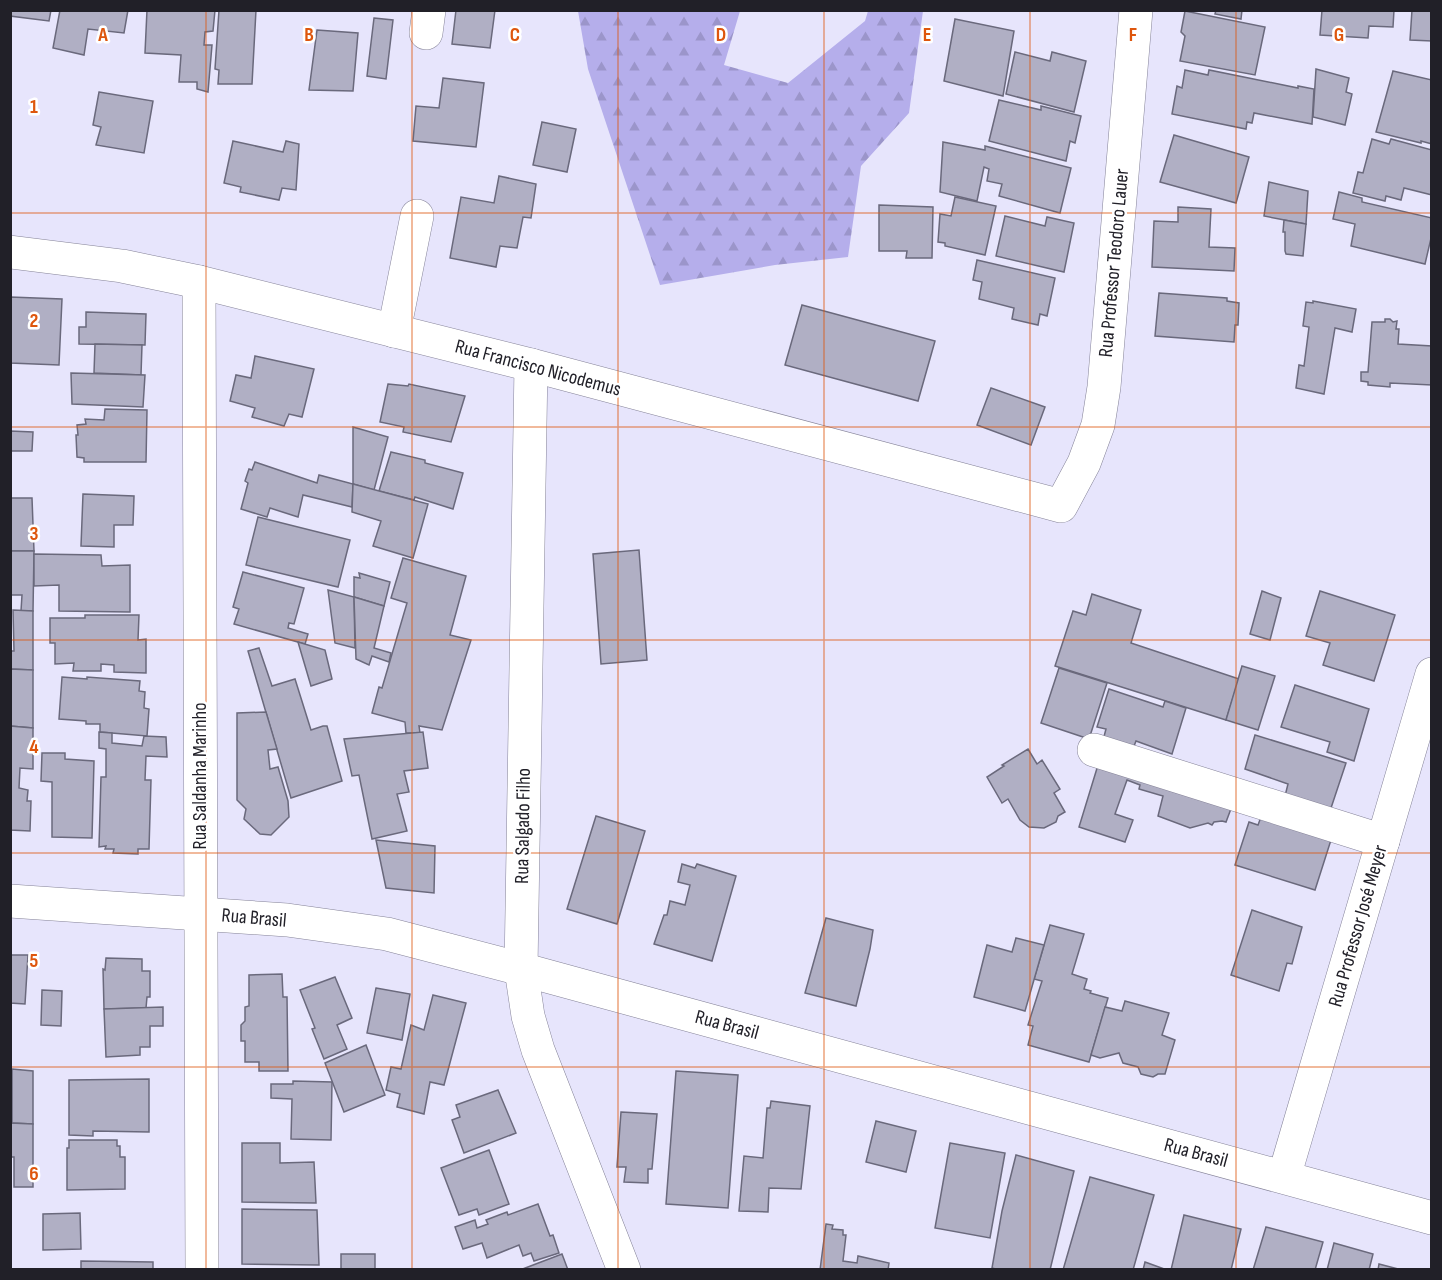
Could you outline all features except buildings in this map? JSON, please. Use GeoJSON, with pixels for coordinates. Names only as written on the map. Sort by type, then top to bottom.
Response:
{"type":"FeatureCollection","features":[{"type":"Feature","properties":{"kind":"street","name":"Rua Professor Teodoro Lauer"},"geometry":{"type":"LineString","coordinates":[[1061,507],[1084,463],[1098,425],[1104,387],[1136,10]]}},
{"type":"Feature","properties":{"kind":"street"},"geometry":{"type":"LineString","coordinates":[[394,331],[417,216]]}},
{"type":"Feature","properties":{"kind":"street","name":"Rua Francisco Nicodemus"},"geometry":{"type":"LineString","coordinates":[[10,252],[122,266],[199,282],[531,365],[1061,507]]}},
{"type":"Feature","properties":{"kind":"street","name":"Rua Saldanha Marinho"},"geometry":{"type":"LineString","coordinates":[[199,282],[201,1269]]}},
{"type":"Feature","properties":{"kind":"street","name":"Rua Salgado Filho"},"geometry":{"type":"LineString","coordinates":[[531,365],[521,969],[528,1016],[538,1050],[624,1269]]}},
{"type":"Feature","properties":{"kind":"street","name":"Rua Professor José Meyer"},"geometry":{"type":"LineString","coordinates":[[1284,1177],[1431,674]]}},
{"type":"Feature","properties":{"kind":"street"},"geometry":{"type":"LineString","coordinates":[[1094,750],[1383,841]]}},
{"type":"Feature","properties":{"kind":"street","name":"Rua Brasil"},"geometry":{"type":"LineString","coordinates":[[10,901],[287,920],[387,934],[1431,1218]]}},
{"type":"Feature","properties":{"kind":"green space"},"geometry":{"type":"Polygon","coordinates":[[[578,11],[740,11],[724,65],[788,83],[865,21],[868,11],[923,11],[909,113],[861,166],[848,257],[775,265],[660,285],[588,69],[578,11]]]}}]}
